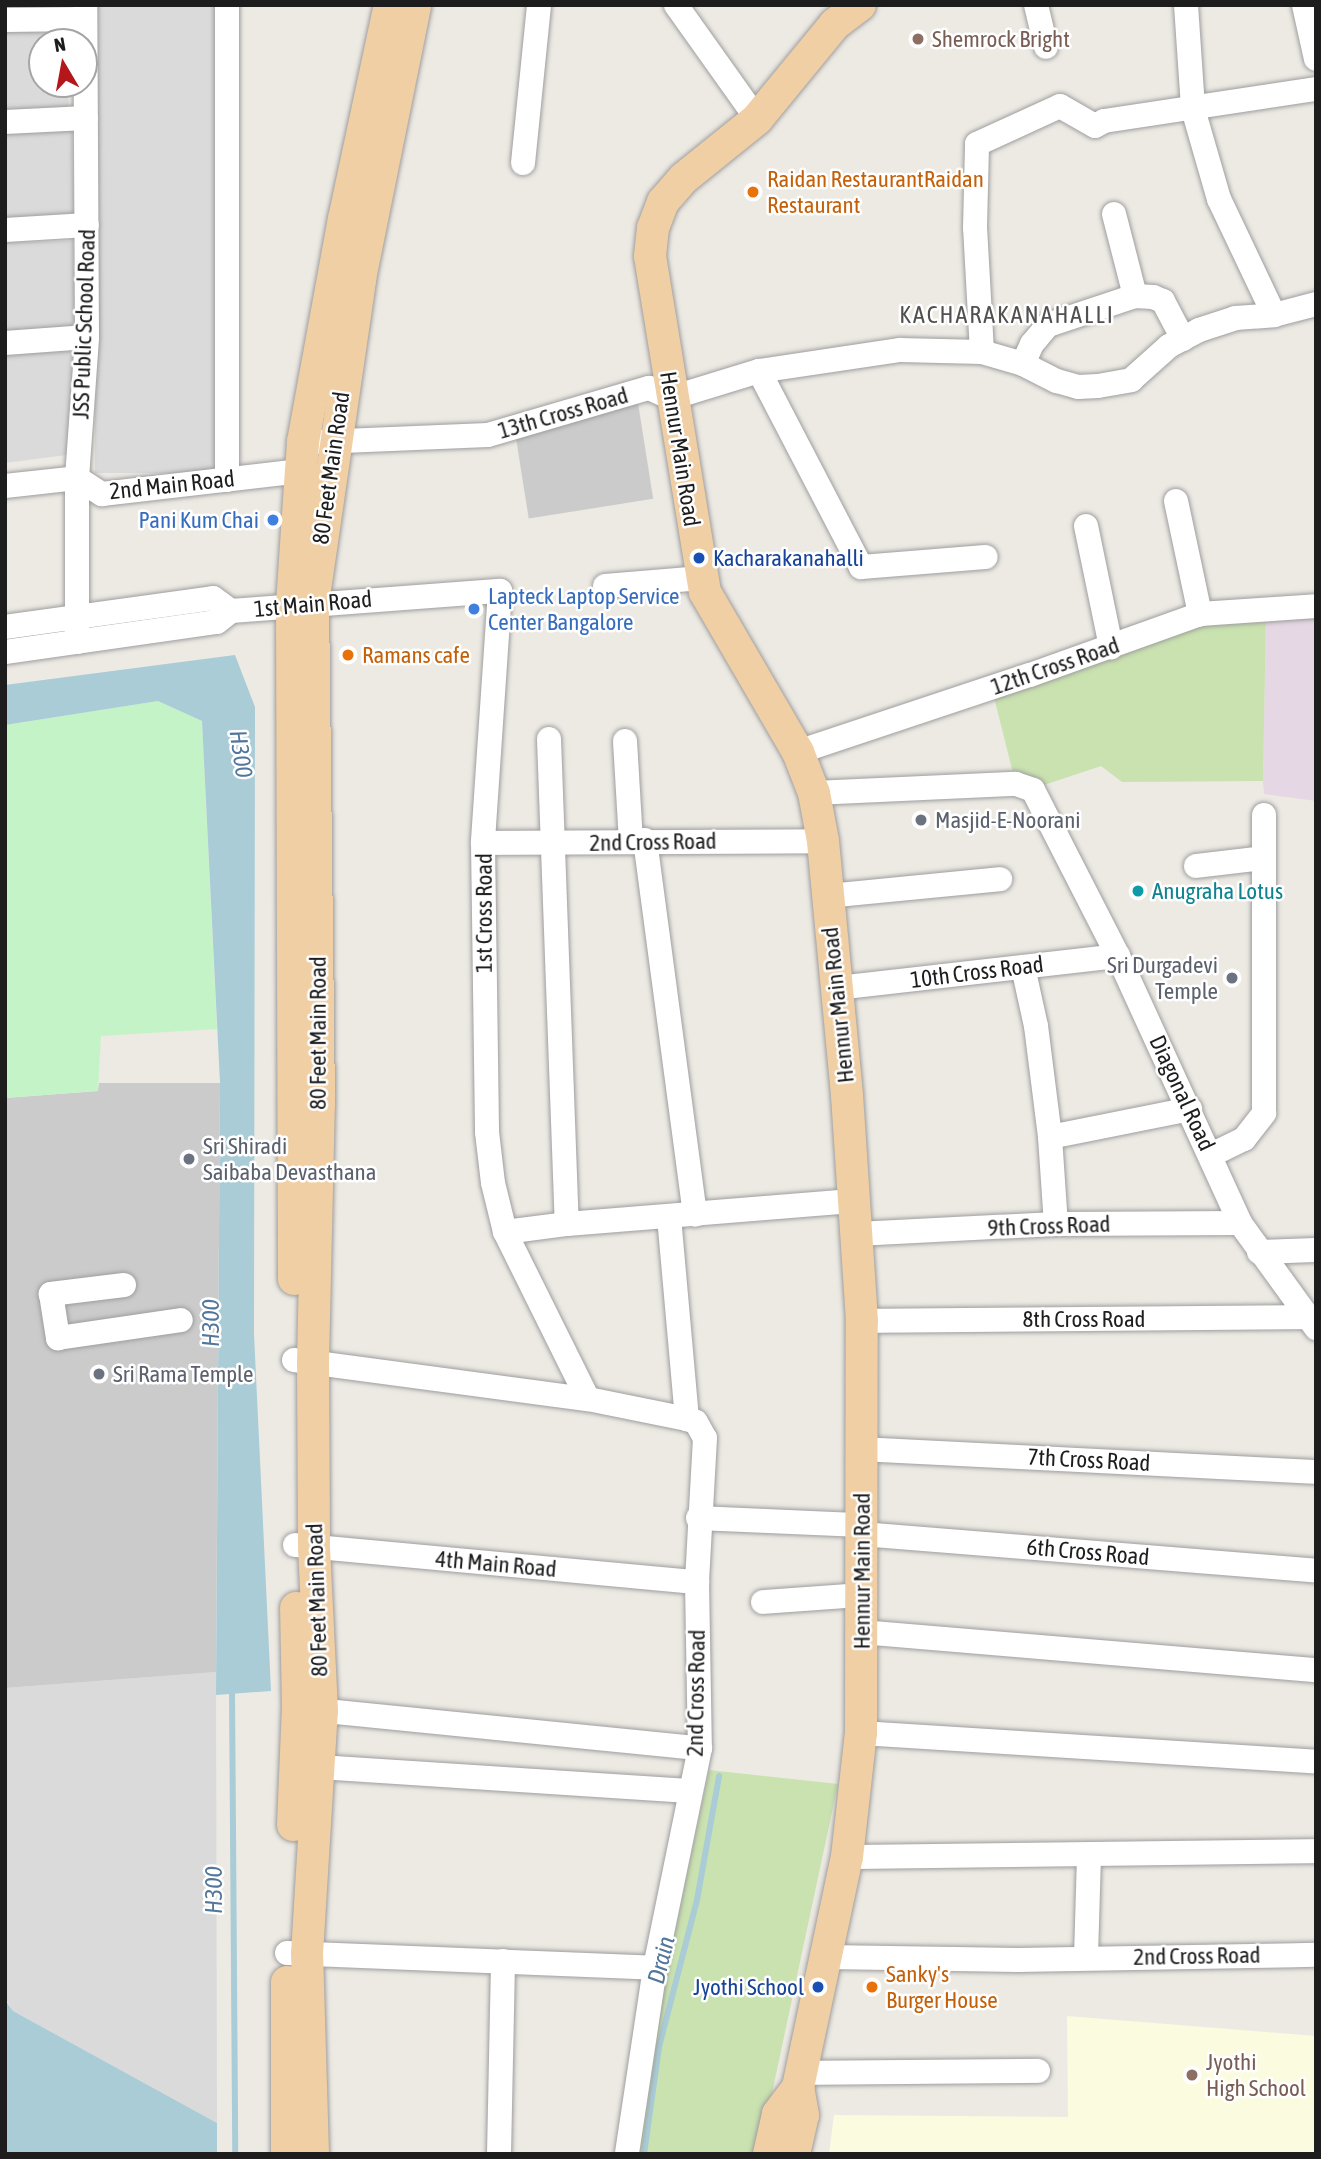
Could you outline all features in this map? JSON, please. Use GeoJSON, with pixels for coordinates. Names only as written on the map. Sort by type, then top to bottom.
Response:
{"type":"FeatureCollection","features":[{"type":"Feature","properties":{"kind":"main road","name":"80 Feet Main Road"},"geometry":{"type":"LineString","coordinates":[[288,2154],[310,1709],[304,1546],[302,456],[344,219],[390,5]]}},
{"type":"Feature","properties":{"kind":"main road","name":"80 Feet Main Road"},"geometry":{"type":"LineString","coordinates":[[303,604],[335,442],[360,279],[415,5]]}},
{"type":"Feature","properties":{"kind":"main road","name":"Hennur Main Road"},"geometry":{"type":"LineString","coordinates":[[794,2154],[803,2115],[799,2080],[847,1857],[861,1733],[862,1321],[855,1201],[828,897],[814,793],[798,752],[705,592],[671,398],[650,256],[653,228],[663,202],[684,178],[757,119],[839,11],[860,5]]}},
{"type":"Feature","properties":{"kind":"main road","name":"80 Feet Main Road"},"geometry":{"type":"LineString","coordinates":[[310,1709],[318,1767],[297,1954],[313,2154]]}},
{"type":"Feature","properties":{"kind":"main road","name":"Hennur Main Road"},"geometry":{"type":"LineString","coordinates":[[769,2154],[778,2114],[799,2080]]}},
{"type":"Feature","properties":{"kind":"street"},"geometry":{"type":"LineString","coordinates":[[228,5],[228,480]]}},
{"type":"Feature","properties":{"kind":"street"},"geometry":{"type":"LineString","coordinates":[[523,163],[539,5]]}},
{"type":"Feature","properties":{"kind":"street"},"geometry":{"type":"LineString","coordinates":[[676,5],[757,119]]}},
{"type":"Feature","properties":{"kind":"street"},"geometry":{"type":"LineString","coordinates":[[1035,5],[1046,47]]}},
{"type":"Feature","properties":{"kind":"street"},"geometry":{"type":"LineString","coordinates":[[1186,5],[1193,109],[1219,199],[1274,314]]}},
{"type":"Feature","properties":{"kind":"street"},"geometry":{"type":"LineString","coordinates":[[1304,5],[1316,59]]}},
{"type":"Feature","properties":{"kind":"street"},"geometry":{"type":"LineString","coordinates":[[5,20],[85,12]]}},
{"type":"Feature","properties":{"kind":"street","name":"JSS Public School Road"},"geometry":{"type":"LineString","coordinates":[[77,642],[77,478],[88,337],[85,12]]}},
{"type":"Feature","properties":{"kind":"street"},"geometry":{"type":"LineString","coordinates":[[982,352],[975,228],[977,144],[1060,106],[1095,126],[1104,121],[1316,89]]}},
{"type":"Feature","properties":{"kind":"street"},"geometry":{"type":"LineString","coordinates":[[5,122],[86,118]]}},
{"type":"Feature","properties":{"kind":"street"},"geometry":{"type":"LineString","coordinates":[[1114,215],[1135,296]]}},
{"type":"Feature","properties":{"kind":"street"},"geometry":{"type":"LineString","coordinates":[[5,230],[87,225]]}},
{"type":"Feature","properties":{"kind":"street"},"geometry":{"type":"LineString","coordinates":[[1023,364],[1032,344],[1048,325],[1135,296],[1153,297],[1163,301],[1183,339]]}},
{"type":"Feature","properties":{"kind":"street","name":"13th Cross Road"},"geometry":{"type":"LineString","coordinates":[[302,456],[335,442],[488,435],[649,388],[671,398],[758,372],[900,350],[982,352],[1023,364],[1058,381],[1078,387],[1098,386],[1131,380],[1169,346],[1235,318],[1274,314],[1316,304]]}},
{"type":"Feature","properties":{"kind":"street"},"geometry":{"type":"LineString","coordinates":[[5,343],[88,337]]}},
{"type":"Feature","properties":{"kind":"street"},"geometry":{"type":"LineString","coordinates":[[758,372],[861,567],[986,557]]}},
{"type":"Feature","properties":{"kind":"street","name":"2nd Main Road"},"geometry":{"type":"LineString","coordinates":[[5,486],[77,478],[102,494],[228,480],[302,456]]}},
{"type":"Feature","properties":{"kind":"street"},"geometry":{"type":"LineString","coordinates":[[1176,501],[1200,614]]}},
{"type":"Feature","properties":{"kind":"street"},"geometry":{"type":"LineString","coordinates":[[1086,526],[1111,646]]}},
{"type":"Feature","properties":{"kind":"street"},"geometry":{"type":"LineString","coordinates":[[606,586],[702,578]]}},
{"type":"Feature","properties":{"kind":"street","name":"1st Main Road"},"geometry":{"type":"LineString","coordinates":[[5,627],[213,598],[231,611],[500,591]]}},
{"type":"Feature","properties":{"kind":"street","name":"1st Cross Road"},"geometry":{"type":"LineString","coordinates":[[500,591],[483,843],[487,1132],[493,1184],[505,1232],[588,1399]]}},
{"type":"Feature","properties":{"kind":"street","name":"12th Cross Road"},"geometry":{"type":"LineString","coordinates":[[798,752],[1200,614],[1316,606]]}},
{"type":"Feature","properties":{"kind":"street"},"geometry":{"type":"LineString","coordinates":[[5,652],[217,622],[231,611]]}},
{"type":"Feature","properties":{"kind":"street"},"geometry":{"type":"LineString","coordinates":[[549,739],[567,1224]]}},
{"type":"Feature","properties":{"kind":"street"},"geometry":{"type":"LineString","coordinates":[[625,741],[695,1215]]}},
{"type":"Feature","properties":{"kind":"street","name":"Diagonal Road"},"geometry":{"type":"LineString","coordinates":[[814,793],[1016,784],[1033,789],[1118,956],[1240,1223],[1311,1323]]}},
{"type":"Feature","properties":{"kind":"street"},"geometry":{"type":"LineString","coordinates":[[1211,1155],[1244,1139],[1264,1113],[1264,815]]}},
{"type":"Feature","properties":{"kind":"street","name":"2nd Cross Road"},"geometry":{"type":"LineString","coordinates":[[483,843],[822,841]]}},
{"type":"Feature","properties":{"kind":"street"},"geometry":{"type":"LineString","coordinates":[[1196,866],[1264,858]]}},
{"type":"Feature","properties":{"kind":"street"},"geometry":{"type":"LineString","coordinates":[[828,897],[1000,879]]}},
{"type":"Feature","properties":{"kind":"street","name":"10th Cross Road"},"geometry":{"type":"LineString","coordinates":[[837,988],[1118,956]]}},
{"type":"Feature","properties":{"kind":"street"},"geometry":{"type":"LineString","coordinates":[[1023,967],[1035,1026],[1051,1137],[1056,1224]]}},
{"type":"Feature","properties":{"kind":"street"},"geometry":{"type":"LineString","coordinates":[[1051,1137],[1190,1109]]}},
{"type":"Feature","properties":{"kind":"street"},"geometry":{"type":"LineString","coordinates":[[505,1232],[567,1224],[855,1201]]}},
{"type":"Feature","properties":{"kind":"street"},"geometry":{"type":"LineString","coordinates":[[303,1361],[588,1399],[688,1419],[669,1217]]}},
{"type":"Feature","properties":{"kind":"street","name":"9th Cross Road"},"geometry":{"type":"LineString","coordinates":[[857,1234],[1056,1224],[1240,1223]]}},
{"type":"Feature","properties":{"kind":"street"},"geometry":{"type":"LineString","coordinates":[[1259,1252],[1316,1250]]}},
{"type":"Feature","properties":{"kind":"street"},"geometry":{"type":"LineString","coordinates":[[124,1285],[51,1294],[58,1338],[181,1320]]}},
{"type":"Feature","properties":{"kind":"street","name":"8th Cross Road"},"geometry":{"type":"LineString","coordinates":[[862,1321],[1311,1323]]}},
{"type":"Feature","properties":{"kind":"street","name":"2nd Cross Road"},"geometry":{"type":"LineString","coordinates":[[627,2154],[655,1969],[689,1791],[700,1748],[698,1518],[705,1438],[696,1422],[688,1419]]}},
{"type":"Feature","properties":{"kind":"street","name":"7th Cross Road"},"geometry":{"type":"LineString","coordinates":[[862,1449],[1316,1472]]}},
{"type":"Feature","properties":{"kind":"street","name":"6th Cross Road"},"geometry":{"type":"LineString","coordinates":[[698,1518],[861,1529],[1316,1571]]}},
{"type":"Feature","properties":{"kind":"street","name":"4th Main Road"},"geometry":{"type":"LineString","coordinates":[[304,1546],[697,1582]]}},
{"type":"Feature","properties":{"kind":"street"},"geometry":{"type":"LineString","coordinates":[[762,1602],[861,1595]]}},
{"type":"Feature","properties":{"kind":"street"},"geometry":{"type":"LineString","coordinates":[[861,1632],[1316,1670]]}},
{"type":"Feature","properties":{"kind":"street"},"geometry":{"type":"LineString","coordinates":[[310,1709],[700,1748]]}},
{"type":"Feature","properties":{"kind":"street"},"geometry":{"type":"LineString","coordinates":[[861,1733],[1316,1762]]}},
{"type":"Feature","properties":{"kind":"street"},"geometry":{"type":"LineString","coordinates":[[318,1767],[689,1791]]}},
{"type":"Feature","properties":{"kind":"street"},"geometry":{"type":"LineString","coordinates":[[847,1857],[1316,1851]]}},
{"type":"Feature","properties":{"kind":"street"},"geometry":{"type":"LineString","coordinates":[[1086,1957],[1089,1856]]}},
{"type":"Feature","properties":{"kind":"street"},"geometry":{"type":"LineString","coordinates":[[297,1954],[655,1969]]}},
{"type":"Feature","properties":{"kind":"street","name":"2nd Cross Road"},"geometry":{"type":"LineString","coordinates":[[826,1957],[1316,1955]]}},
{"type":"Feature","properties":{"kind":"street"},"geometry":{"type":"LineString","coordinates":[[499,2154],[503,1961]]}},
{"type":"Feature","properties":{"kind":"street"},"geometry":{"type":"LineString","coordinates":[[799,2080],[1038,2071]]}},
{"type":"Feature","properties":{"kind":"shaded area"},"geometry":{"type":"Polygon","coordinates":[[[95,5],[217,5],[217,473],[95,473],[95,98],[98,98],[98,28],[95,28],[95,5]]]}},
{"type":"Feature","properties":{"kind":"shaded area"},"geometry":{"type":"Polygon","coordinates":[[[28,29],[28,98],[68,98],[69,112],[5,114],[5,30],[28,29]]]}},
{"type":"Feature","properties":{"kind":"shaded area"},"geometry":{"type":"Polygon","coordinates":[[[72,129],[74,216],[7,217],[5,130],[72,129]]]}},
{"type":"Feature","properties":{"kind":"shaded area"},"geometry":{"type":"Polygon","coordinates":[[[73,241],[75,329],[7,330],[5,242],[73,241]]]}},
{"type":"Feature","properties":{"kind":"shaded area"},"geometry":{"type":"Polygon","coordinates":[[[79,350],[74,454],[5,463],[5,353],[79,350]]]}},
{"type":"Feature","properties":{"kind":"shaded area"},"geometry":{"type":"Polygon","coordinates":[[[638,403],[653,499],[529,519],[514,423],[638,403]]]}},
{"type":"Feature","properties":{"kind":"shaded area"},"geometry":{"type":"Polygon","coordinates":[[[1316,614],[1316,801],[1264,794],[1266,615],[1316,614]]]}},
{"type":"Feature","properties":{"kind":"shaded area"},"geometry":{"type":"Polygon","coordinates":[[[99,1083],[220,1083],[216,1672],[5,1688],[5,1098],[98,1091],[99,1083]]]}},
{"type":"Feature","properties":{"kind":"shaded area"},"geometry":{"type":"Polygon","coordinates":[[[216,1672],[217,2123],[13,2011],[5,1998],[5,1688],[216,1672]]]}},
{"type":"Feature","properties":{"kind":"shaded area","name":"Jyothi High School"},"geometry":{"type":"Polygon","coordinates":[[[1067,2016],[1316,2036],[1316,2154],[829,2154],[834,2115],[1068,2117],[1067,2016]]]}},
{"type":"Feature","properties":{"kind":"green space"},"geometry":{"type":"Polygon","coordinates":[[[1266,615],[1263,781],[1122,782],[1101,766],[1044,785],[1013,773],[994,697],[1189,629],[1266,615]]]}},
{"type":"Feature","properties":{"kind":"green space"},"geometry":{"type":"Polygon","coordinates":[[[158,701],[202,721],[217,1029],[101,1036],[98,1091],[5,1098],[5,725],[158,701]]]}},
{"type":"Feature","properties":{"kind":"green space"},"geometry":{"type":"Polygon","coordinates":[[[709,1770],[838,1784],[759,2154],[638,2154],[667,1969],[709,1770]]]}},
{"type":"Feature","properties":{"kind":"water"},"geometry":{"type":"Polygon","coordinates":[[[235,655],[255,707],[254,1334],[271,1691],[216,1695],[220,1083],[202,721],[158,701],[5,725],[5,685],[235,655]]]}},
{"type":"Feature","properties":{"kind":"water"},"geometry":{"type":"Polygon","coordinates":[[[5,2000],[13,2011],[217,2123],[217,2154],[5,2154],[5,2000]]]}},
{"type":"Feature","properties":{"kind":"waterway","name":"H300"},"geometry":{"type":"LineString","coordinates":[[232,1687],[235,2154]]}},
{"type":"Feature","properties":{"kind":"waterway","name":"Drain"},"geometry":{"type":"LineString","coordinates":[[644,2154],[659,2047],[697,1900],[719,1776]]}},
{"type":"Feature","properties":{"kind":"place","name":"Shemrock Bright"},"geometry":{"type":"Point","coordinates":[918,39]}},
{"type":"Feature","properties":{"kind":"place","name":"Raidan RestaurantRaidan Restaurant"},"geometry":{"type":"Point","coordinates":[753,192]}},
{"type":"Feature","properties":{"kind":"place","name":"Pani Kum Chai"},"geometry":{"type":"Point","coordinates":[273,520]}},
{"type":"Feature","properties":{"kind":"place","name":"Kacharakanahalli"},"geometry":{"type":"Point","coordinates":[699,558]}},
{"type":"Feature","properties":{"kind":"place","name":"Lapteck Laptop Service Center Bangalore"},"geometry":{"type":"Point","coordinates":[474,609]}},
{"type":"Feature","properties":{"kind":"place","name":"Ramans cafe"},"geometry":{"type":"Point","coordinates":[348,655]}},
{"type":"Feature","properties":{"kind":"place","name":"Masjid-E-Noorani"},"geometry":{"type":"Point","coordinates":[921,820]}},
{"type":"Feature","properties":{"kind":"place","name":"Anugraha Lotus"},"geometry":{"type":"Point","coordinates":[1138,891]}},
{"type":"Feature","properties":{"kind":"place","name":"Sri Durgadevi Temple"},"geometry":{"type":"Point","coordinates":[1232,978]}},
{"type":"Feature","properties":{"kind":"place","name":"Sri Shiradi Saibaba Devasthana"},"geometry":{"type":"Point","coordinates":[189,1159]}},
{"type":"Feature","properties":{"kind":"place","name":"Sri Rama Temple"},"geometry":{"type":"Point","coordinates":[99,1374]}},
{"type":"Feature","properties":{"kind":"place","name":"Jyothi School"},"geometry":{"type":"Point","coordinates":[818,1987]}},
{"type":"Feature","properties":{"kind":"place","name":"Sanky's Burger House"},"geometry":{"type":"Point","coordinates":[872,1987]}},
{"type":"Feature","properties":{"kind":"place","name":"Jyothi High School"},"geometry":{"type":"Point","coordinates":[1192,2075]}},
{"type":"Feature","properties":{"kind":"district","name":"KACHARAKANAHALLI"},"geometry":{"type":"Point","coordinates":[1007,315]}}]}
